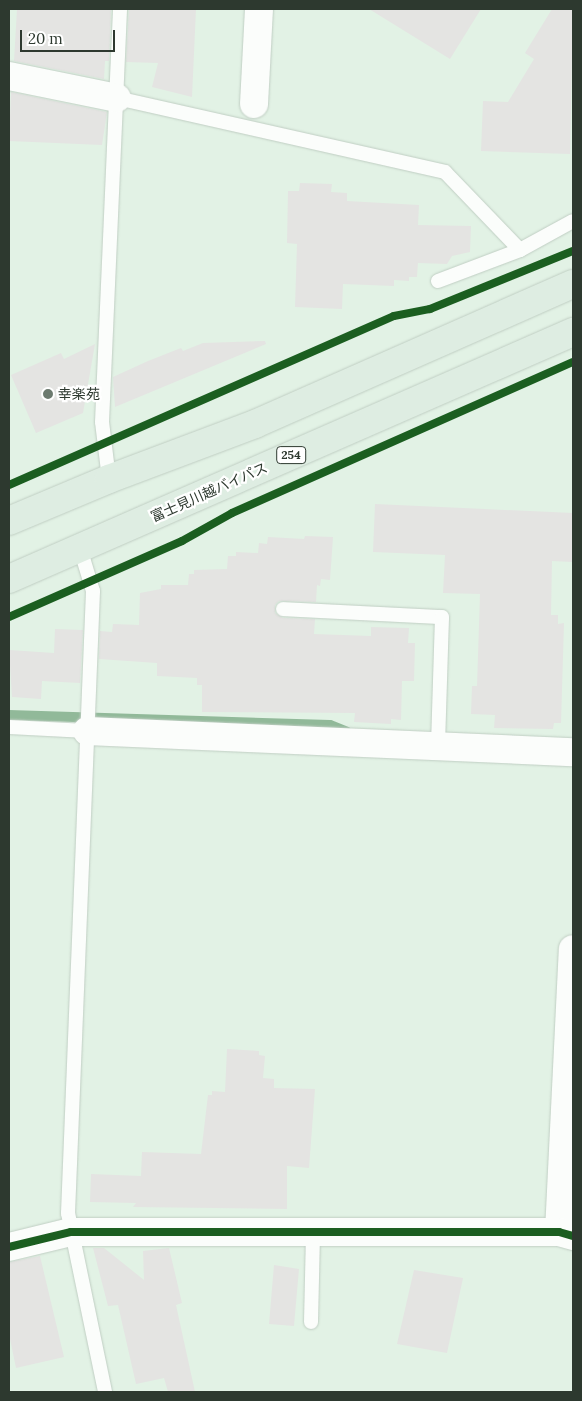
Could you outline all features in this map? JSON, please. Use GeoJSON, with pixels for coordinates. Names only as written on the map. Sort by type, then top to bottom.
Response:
{"type":"FeatureCollection","features":[{"type":"Feature","properties":{"kind":"highway"},"geometry":{"type":"LineString","coordinates":[[9,521],[109,479],[255,424],[573,284]]}},
{"type":"Feature","properties":{"kind":"highway","name":"富士見川越バイパス"},"geometry":{"type":"LineString","coordinates":[[9,579],[573,332]]}},
{"type":"Feature","properties":{"kind":"street"},"geometry":{"type":"LineString","coordinates":[[254,104],[259,9]]}},
{"type":"Feature","properties":{"kind":"street"},"geometry":{"type":"LineString","coordinates":[[9,76],[117,98]]}},
{"type":"Feature","properties":{"kind":"street"},"geometry":{"type":"LineString","coordinates":[[87,731],[573,752]]}},
{"type":"Feature","properties":{"kind":"street"},"geometry":{"type":"LineString","coordinates":[[9,1247],[71,1232],[566,1234],[573,948]]}},
{"type":"Feature","properties":{"kind":"lane"},"geometry":{"type":"LineString","coordinates":[[109,479],[102,422],[120,9]]}},
{"type":"Feature","properties":{"kind":"lane"},"geometry":{"type":"LineString","coordinates":[[117,98],[445,172],[520,250]]}},
{"type":"Feature","properties":{"kind":"lane"},"geometry":{"type":"LineString","coordinates":[[438,281],[520,250],[573,221]]}},
{"type":"Feature","properties":{"kind":"lane"},"geometry":{"type":"LineString","coordinates":[[80,548],[94,591],[68,1214],[105,1392]]}},
{"type":"Feature","properties":{"kind":"lane"},"geometry":{"type":"LineString","coordinates":[[283,609],[442,616],[438,746]]}},
{"type":"Feature","properties":{"kind":"lane"},"geometry":{"type":"LineString","coordinates":[[9,727],[87,731]]}},
{"type":"Feature","properties":{"kind":"lane"},"geometry":{"type":"LineString","coordinates":[[311,1322],[313,1232]]}},
{"type":"Feature","properties":{"kind":"building"},"geometry":{"type":"Polygon","coordinates":[[[17,9],[111,9],[109,61],[105,61],[104,79],[14,61],[17,9]]]}},
{"type":"Feature","properties":{"kind":"building"},"geometry":{"type":"Polygon","coordinates":[[[129,9],[196,9],[192,97],[152,87],[158,63],[126,62],[129,9]]]}},
{"type":"Feature","properties":{"kind":"building"},"geometry":{"type":"Polygon","coordinates":[[[369,9],[481,9],[450,59],[369,9]]]}},
{"type":"Feature","properties":{"kind":"building"},"geometry":{"type":"Polygon","coordinates":[[[552,9],[573,9],[570,154],[481,151],[483,101],[508,102],[534,59],[525,53],[552,9]]]}},
{"type":"Feature","properties":{"kind":"building"},"geometry":{"type":"Polygon","coordinates":[[[11,92],[107,112],[102,145],[9,141],[11,92]]]}},
{"type":"Feature","properties":{"kind":"building"},"geometry":{"type":"Polygon","coordinates":[[[300,183],[332,184],[331,192],[347,193],[347,201],[419,205],[418,225],[471,226],[470,252],[452,256],[447,264],[418,263],[417,277],[409,277],[409,281],[394,280],[394,286],[343,284],[342,309],[295,307],[297,244],[287,243],[288,191],[299,191],[300,183]]]}},
{"type":"Feature","properties":{"kind":"building"},"geometry":{"type":"Polygon","coordinates":[[[265,341],[266,344],[115,407],[113,377],[148,361],[181,348],[183,351],[203,343],[265,341]]]}},
{"type":"Feature","properties":{"kind":"building"},"geometry":{"type":"Polygon","coordinates":[[[95,344],[83,413],[36,433],[11,375],[61,353],[64,359],[95,344]]]}},
{"type":"Feature","properties":{"kind":"building"},"geometry":{"type":"Polygon","coordinates":[[[375,504],[573,513],[573,562],[552,561],[551,615],[558,615],[558,624],[564,623],[561,723],[554,723],[553,729],[494,728],[495,715],[471,714],[472,686],[477,686],[480,594],[443,593],[445,555],[373,552],[375,504]]]}},
{"type":"Feature","properties":{"kind":"building"},"geometry":{"type":"Polygon","coordinates":[[[305,536],[333,537],[330,580],[321,579],[320,586],[317,585],[316,602],[279,601],[275,605],[275,613],[283,618],[315,619],[314,634],[371,636],[371,627],[409,628],[408,643],[415,643],[414,681],[402,681],[401,720],[391,719],[391,724],[354,722],[355,713],[202,712],[202,685],[197,685],[197,678],[157,676],[157,663],[99,659],[100,631],[112,632],[113,624],[139,625],[140,593],[161,589],[161,585],[188,585],[189,574],[194,574],[194,570],[227,569],[228,556],[236,556],[236,552],[258,553],[259,543],[267,544],[268,537],[304,539],[305,536]]]}},
{"type":"Feature","properties":{"kind":"building"},"geometry":{"type":"Polygon","coordinates":[[[55,629],[83,630],[80,683],[42,681],[41,699],[12,697],[9,650],[54,653],[55,629]]]}},
{"type":"Feature","properties":{"kind":"building"},"geometry":{"type":"Polygon","coordinates":[[[227,1049],[259,1051],[259,1055],[265,1056],[263,1078],[274,1079],[274,1088],[315,1089],[309,1168],[287,1166],[287,1209],[133,1207],[136,1203],[90,1202],[91,1174],[141,1176],[142,1152],[201,1154],[208,1095],[212,1095],[212,1091],[225,1092],[227,1049]]]}},
{"type":"Feature","properties":{"kind":"building"},"geometry":{"type":"Polygon","coordinates":[[[93,1248],[104,1248],[144,1280],[143,1251],[169,1248],[182,1303],[176,1305],[195,1392],[168,1392],[164,1378],[136,1384],[118,1305],[108,1306],[93,1248]]]}},
{"type":"Feature","properties":{"kind":"building"},"geometry":{"type":"Polygon","coordinates":[[[40,1256],[64,1357],[16,1368],[9,1334],[9,1262],[40,1256]]]}},
{"type":"Feature","properties":{"kind":"building"},"geometry":{"type":"Polygon","coordinates":[[[274,1265],[299,1269],[294,1326],[269,1324],[274,1265]]]}},
{"type":"Feature","properties":{"kind":"building"},"geometry":{"type":"Polygon","coordinates":[[[414,1270],[463,1278],[447,1353],[397,1344],[414,1270]]]}},
{"type":"Feature","properties":{"kind":"waterway"},"geometry":{"type":"LineString","coordinates":[[9,715],[330,725],[347,732]]}},
{"type":"Feature","properties":{"kind":"cycle path"},"geometry":{"type":"LineString","coordinates":[[9,485],[394,316],[430,309],[573,251]]}},
{"type":"Feature","properties":{"kind":"cycle path"},"geometry":{"type":"LineString","coordinates":[[9,617],[182,541],[232,513],[573,362]]}},
{"type":"Feature","properties":{"kind":"cycle path"},"geometry":{"type":"LineString","coordinates":[[9,1247],[71,1232],[559,1232],[573,1236]]}},
{"type":"Feature","properties":{"kind":"place","name":"幸楽苑"},"geometry":{"type":"Point","coordinates":[48,394]}}]}
